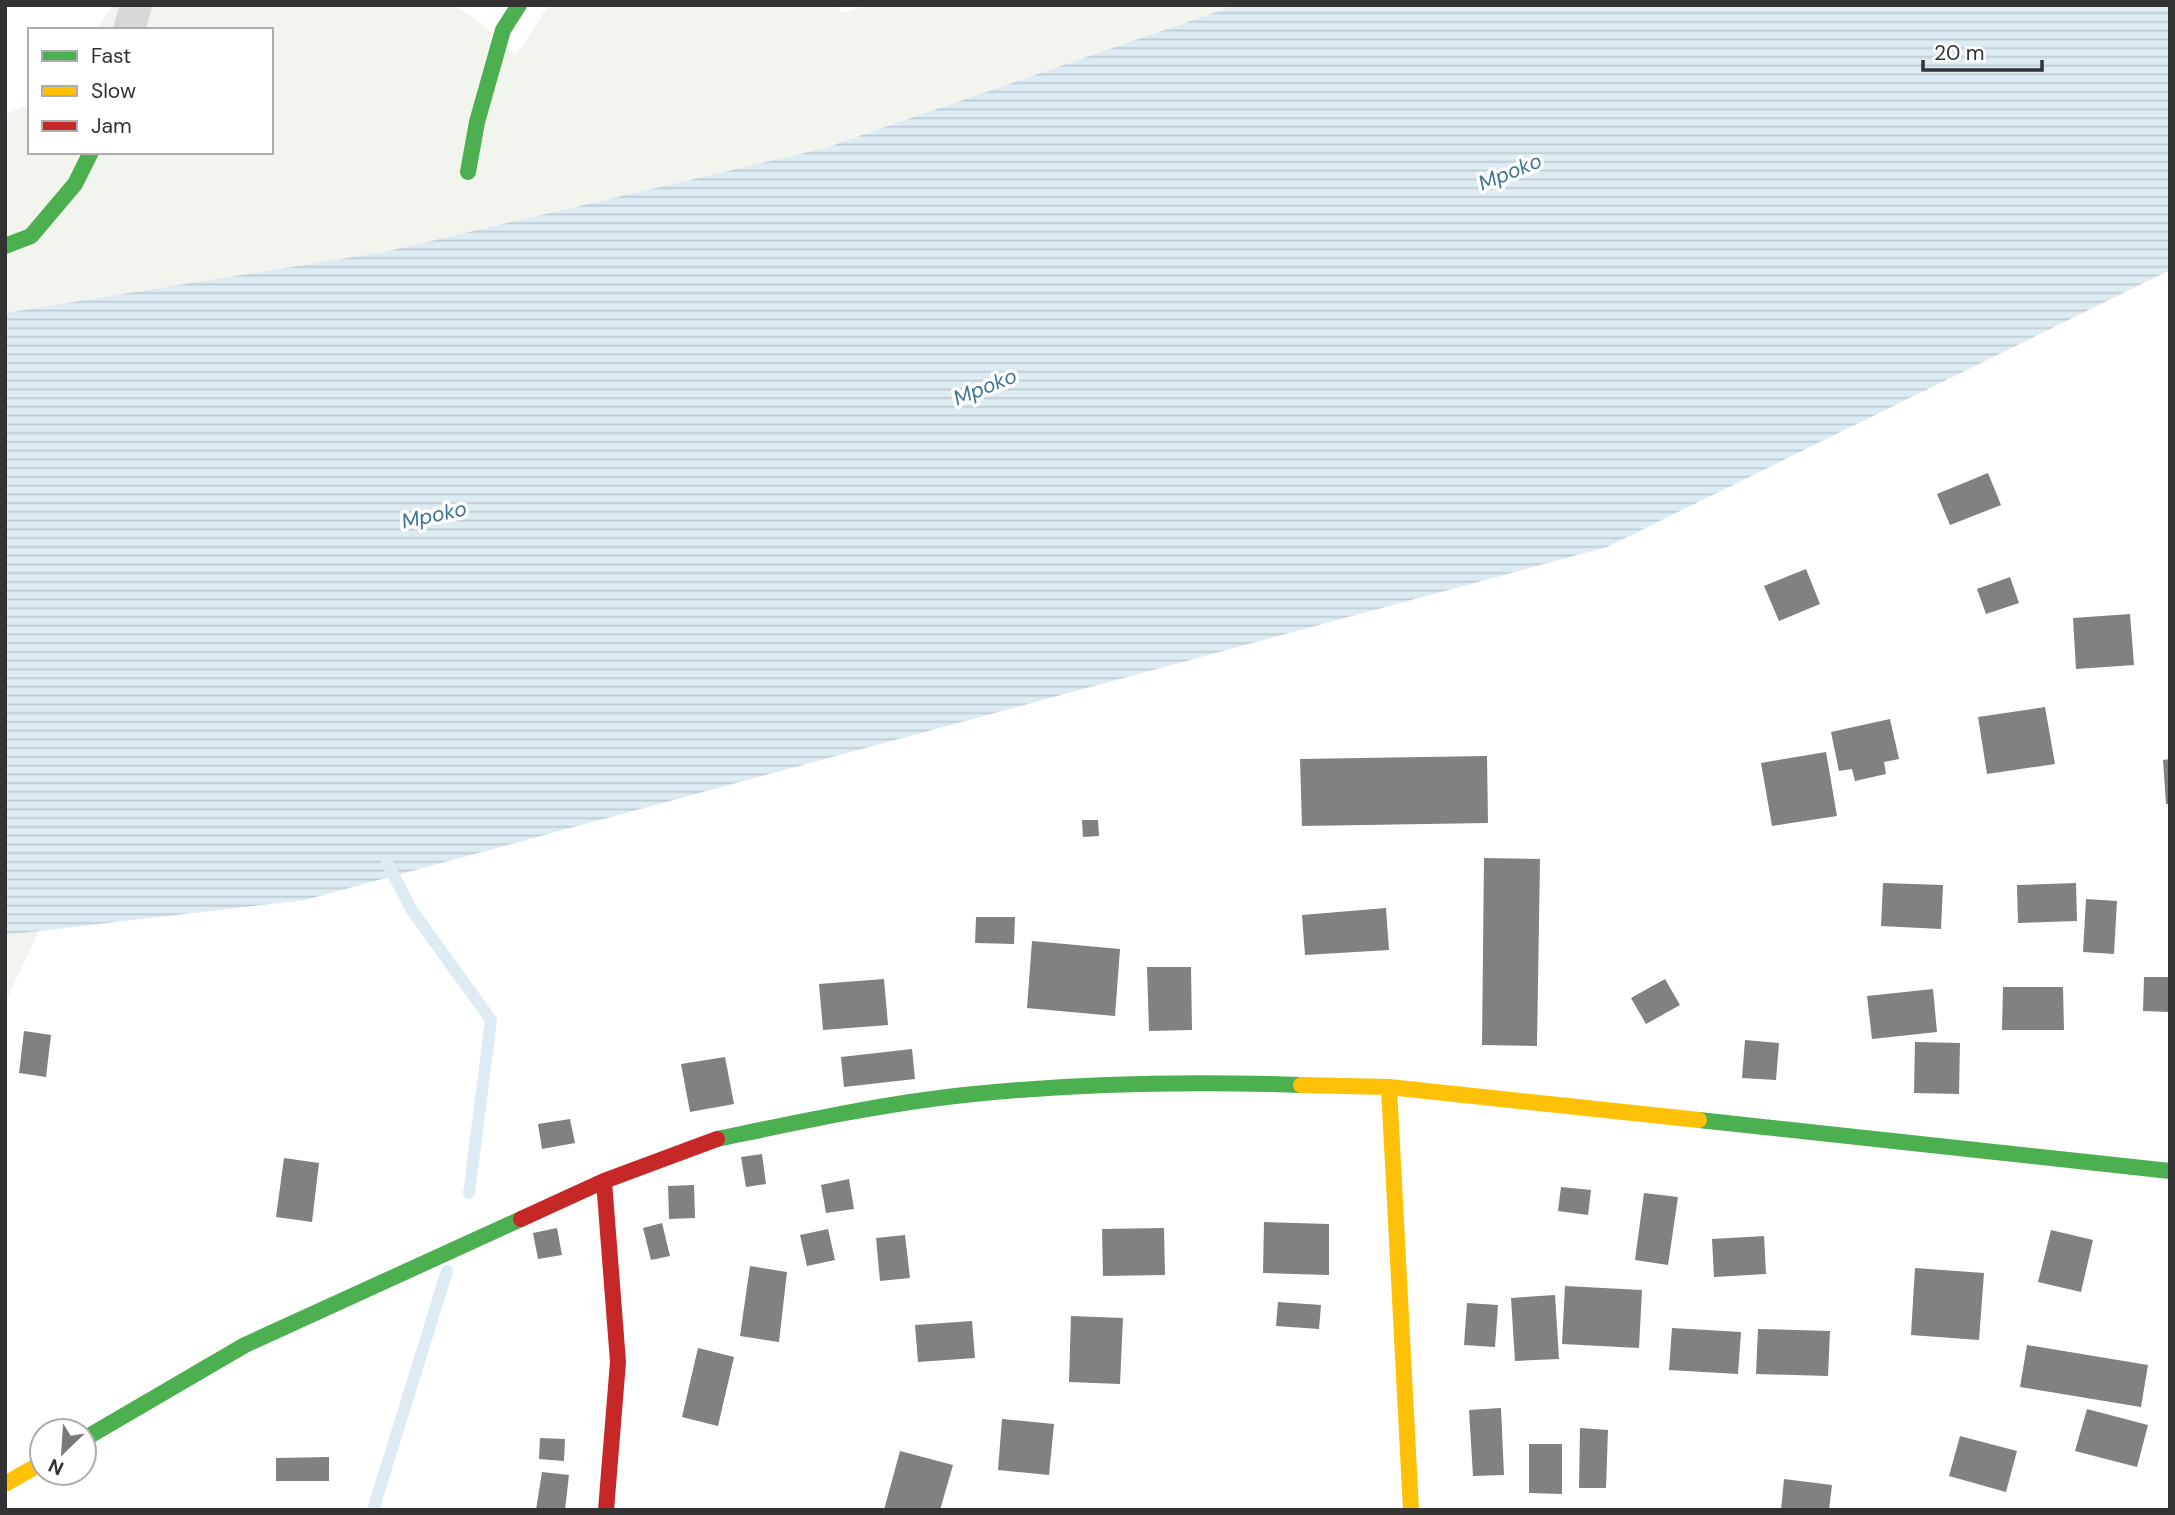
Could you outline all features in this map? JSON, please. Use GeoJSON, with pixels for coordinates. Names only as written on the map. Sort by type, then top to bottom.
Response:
{"type":"FeatureCollection","features":[{"type":"Feature","properties":{"kind":"street"},"geometry":{"type":"LineString","coordinates":[[130,28],[136,5]]}},
{"type":"Feature","properties":{"kind":"street"},"geometry":{"type":"LineString","coordinates":[[468,172],[477,122],[503,30],[519,5]]}},
{"type":"Feature","properties":{"kind":"street"},"geometry":{"type":"LineString","coordinates":[[5,246],[31,236],[75,184],[90,154]]}},
{"type":"Feature","properties":{"kind":"street"},"geometry":{"type":"LineString","coordinates":[[98,1430],[245,1345],[604,1181],[709,1141],[826,1116],[963,1095],[1086,1085],[1212,1082],[1389,1087],[2170,1171]]}},
{"type":"Feature","properties":{"kind":"street"},"geometry":{"type":"LineString","coordinates":[[1389,1087],[1410,1510]]}},
{"type":"Feature","properties":{"kind":"street"},"geometry":{"type":"LineString","coordinates":[[604,1181],[618,1362],[606,1510]]}},
{"type":"Feature","properties":{"kind":"street"},"geometry":{"type":"LineString","coordinates":[[5,1484],[28,1471]]}},
{"type":"Feature","properties":{"kind":"shaded area"},"geometry":{"type":"Polygon","coordinates":[[[114,5],[452,5],[471,15],[516,55],[549,5],[837,5],[841,13],[868,5],[1236,5],[825,148],[384,252],[5,313],[5,114],[28,106],[28,154],[273,154],[273,28],[97,28],[114,5]]]}},
{"type":"Feature","properties":{"kind":"shaded area"},"geometry":{"type":"Polygon","coordinates":[[[39,931],[5,1003],[5,935],[39,931]]]}},
{"type":"Feature","properties":{"kind":"water","name":"Mpoko"},"geometry":{"type":"Polygon","coordinates":[[[1236,5],[2170,5],[2170,270],[1607,547],[305,900],[5,935],[5,313],[384,252],[825,148],[1236,5]]]}},
{"type":"Feature","properties":{"kind":"building"},"geometry":{"type":"Polygon","coordinates":[[[1988,473],[2001,505],[1950,525],[1937,494],[1988,473]]]}},
{"type":"Feature","properties":{"kind":"building"},"geometry":{"type":"Polygon","coordinates":[[[1806,569],[1820,604],[1779,621],[1764,586],[1806,569]]]}},
{"type":"Feature","properties":{"kind":"building"},"geometry":{"type":"Polygon","coordinates":[[[2010,577],[2019,603],[1986,614],[1977,589],[2010,577]]]}},
{"type":"Feature","properties":{"kind":"building"},"geometry":{"type":"Polygon","coordinates":[[[2130,614],[2134,665],[2076,669],[2073,618],[2130,614]]]}},
{"type":"Feature","properties":{"kind":"building"},"geometry":{"type":"Polygon","coordinates":[[[2045,707],[2055,764],[1987,774],[1978,717],[2045,707]]]}},
{"type":"Feature","properties":{"kind":"building"},"geometry":{"type":"Polygon","coordinates":[[[1890,719],[1899,759],[1884,762],[1886,774],[1855,781],[1852,769],[1839,771],[1831,732],[1890,719]]]}},
{"type":"Feature","properties":{"kind":"building"},"geometry":{"type":"Polygon","coordinates":[[[1826,752],[1837,816],[1772,826],[1761,763],[1826,752]]]}},
{"type":"Feature","properties":{"kind":"building"},"geometry":{"type":"Polygon","coordinates":[[[1487,756],[1488,823],[1302,826],[1300,759],[1487,756]]]}},
{"type":"Feature","properties":{"kind":"building"},"geometry":{"type":"Polygon","coordinates":[[[2170,759],[2170,804],[2166,804],[2163,760],[2170,759]]]}},
{"type":"Feature","properties":{"kind":"building"},"geometry":{"type":"Polygon","coordinates":[[[1082,820],[1098,820],[1099,836],[1083,837],[1082,820]]]}},
{"type":"Feature","properties":{"kind":"building"},"geometry":{"type":"Polygon","coordinates":[[[1484,858],[1540,859],[1537,1046],[1482,1045],[1484,858]]]}},
{"type":"Feature","properties":{"kind":"building"},"geometry":{"type":"Polygon","coordinates":[[[1883,883],[1943,885],[1941,929],[1881,926],[1883,883]]]}},
{"type":"Feature","properties":{"kind":"building"},"geometry":{"type":"Polygon","coordinates":[[[2076,883],[2077,921],[2018,923],[2017,885],[2076,883]]]}},
{"type":"Feature","properties":{"kind":"building"},"geometry":{"type":"Polygon","coordinates":[[[2086,899],[2117,901],[2114,954],[2083,952],[2086,899]]]}},
{"type":"Feature","properties":{"kind":"building"},"geometry":{"type":"Polygon","coordinates":[[[1386,908],[1389,950],[1305,955],[1302,915],[1386,908]]]}},
{"type":"Feature","properties":{"kind":"building"},"geometry":{"type":"Polygon","coordinates":[[[976,917],[1015,917],[1014,944],[975,943],[976,917]]]}},
{"type":"Feature","properties":{"kind":"building"},"geometry":{"type":"Polygon","coordinates":[[[1032,941],[1120,949],[1115,1016],[1027,1008],[1032,941]]]}},
{"type":"Feature","properties":{"kind":"building"},"geometry":{"type":"Polygon","coordinates":[[[1147,967],[1191,967],[1192,1030],[1149,1031],[1147,967]]]}},
{"type":"Feature","properties":{"kind":"building"},"geometry":{"type":"Polygon","coordinates":[[[2144,977],[2170,977],[2170,1012],[2143,1011],[2144,977]]]}},
{"type":"Feature","properties":{"kind":"building"},"geometry":{"type":"Polygon","coordinates":[[[884,979],[888,1025],[823,1030],[819,984],[884,979]]]}},
{"type":"Feature","properties":{"kind":"building"},"geometry":{"type":"Polygon","coordinates":[[[1665,979],[1680,1005],[1646,1024],[1631,998],[1665,979]]]}},
{"type":"Feature","properties":{"kind":"building"},"geometry":{"type":"Polygon","coordinates":[[[2003,987],[2063,987],[2064,1030],[2002,1030],[2003,987]]]}},
{"type":"Feature","properties":{"kind":"building"},"geometry":{"type":"Polygon","coordinates":[[[1933,989],[1937,1032],[1872,1039],[1867,996],[1933,989]]]}},
{"type":"Feature","properties":{"kind":"building"},"geometry":{"type":"Polygon","coordinates":[[[24,1031],[51,1035],[46,1077],[19,1073],[24,1031]]]}},
{"type":"Feature","properties":{"kind":"building"},"geometry":{"type":"Polygon","coordinates":[[[1745,1040],[1779,1043],[1776,1080],[1742,1078],[1745,1040]]]}},
{"type":"Feature","properties":{"kind":"building"},"geometry":{"type":"Polygon","coordinates":[[[1915,1042],[1960,1043],[1959,1094],[1914,1093],[1915,1042]]]}},
{"type":"Feature","properties":{"kind":"building"},"geometry":{"type":"Polygon","coordinates":[[[912,1049],[915,1079],[844,1087],[841,1057],[912,1049]]]}},
{"type":"Feature","properties":{"kind":"building"},"geometry":{"type":"Polygon","coordinates":[[[725,1057],[734,1104],[690,1112],[681,1064],[725,1057]]]}},
{"type":"Feature","properties":{"kind":"building"},"geometry":{"type":"Polygon","coordinates":[[[570,1119],[575,1143],[542,1149],[538,1124],[570,1119]]]}},
{"type":"Feature","properties":{"kind":"building"},"geometry":{"type":"Polygon","coordinates":[[[762,1154],[766,1184],[746,1187],[741,1157],[762,1154]]]}},
{"type":"Feature","properties":{"kind":"building"},"geometry":{"type":"Polygon","coordinates":[[[284,1158],[319,1163],[312,1222],[276,1217],[284,1158]]]}},
{"type":"Feature","properties":{"kind":"building"},"geometry":{"type":"Polygon","coordinates":[[[849,1179],[854,1209],[826,1213],[821,1185],[849,1179]]]}},
{"type":"Feature","properties":{"kind":"building"},"geometry":{"type":"Polygon","coordinates":[[[694,1185],[695,1218],[669,1219],[668,1186],[694,1185]]]}},
{"type":"Feature","properties":{"kind":"building"},"geometry":{"type":"Polygon","coordinates":[[[1561,1187],[1591,1190],[1588,1215],[1558,1211],[1561,1187]]]}},
{"type":"Feature","properties":{"kind":"building"},"geometry":{"type":"Polygon","coordinates":[[[1644,1193],[1678,1197],[1668,1265],[1635,1260],[1644,1193]]]}},
{"type":"Feature","properties":{"kind":"building"},"geometry":{"type":"Polygon","coordinates":[[[1264,1222],[1329,1224],[1329,1275],[1263,1273],[1264,1222]]]}},
{"type":"Feature","properties":{"kind":"building"},"geometry":{"type":"Polygon","coordinates":[[[662,1223],[670,1256],[651,1260],[643,1228],[662,1223]]]}},
{"type":"Feature","properties":{"kind":"building"},"geometry":{"type":"Polygon","coordinates":[[[557,1228],[562,1255],[538,1259],[533,1233],[557,1228]]]}},
{"type":"Feature","properties":{"kind":"building"},"geometry":{"type":"Polygon","coordinates":[[[1164,1228],[1165,1275],[1103,1276],[1102,1229],[1164,1228]]]}},
{"type":"Feature","properties":{"kind":"building"},"geometry":{"type":"Polygon","coordinates":[[[828,1229],[835,1260],[807,1266],[800,1235],[828,1229]]]}},
{"type":"Feature","properties":{"kind":"building"},"geometry":{"type":"Polygon","coordinates":[[[2051,1230],[2093,1240],[2081,1292],[2038,1282],[2051,1230]]]}},
{"type":"Feature","properties":{"kind":"building"},"geometry":{"type":"Polygon","coordinates":[[[905,1235],[910,1278],[880,1281],[876,1238],[905,1235]]]}},
{"type":"Feature","properties":{"kind":"building"},"geometry":{"type":"Polygon","coordinates":[[[1764,1236],[1766,1274],[1714,1277],[1712,1239],[1764,1236]]]}},
{"type":"Feature","properties":{"kind":"building"},"geometry":{"type":"Polygon","coordinates":[[[750,1266],[787,1272],[779,1342],[740,1336],[750,1266]]]}},
{"type":"Feature","properties":{"kind":"building"},"geometry":{"type":"Polygon","coordinates":[[[1915,1268],[1984,1273],[1979,1340],[1911,1335],[1915,1268]]]}},
{"type":"Feature","properties":{"kind":"building"},"geometry":{"type":"Polygon","coordinates":[[[1565,1286],[1642,1290],[1639,1348],[1562,1344],[1565,1286]]]}},
{"type":"Feature","properties":{"kind":"building"},"geometry":{"type":"Polygon","coordinates":[[[1555,1295],[1559,1359],[1515,1361],[1511,1298],[1555,1295]]]}},
{"type":"Feature","properties":{"kind":"building"},"geometry":{"type":"Polygon","coordinates":[[[1278,1302],[1321,1305],[1319,1329],[1276,1326],[1278,1302]]]}},
{"type":"Feature","properties":{"kind":"building"},"geometry":{"type":"Polygon","coordinates":[[[1467,1303],[1498,1305],[1495,1347],[1464,1345],[1467,1303]]]}},
{"type":"Feature","properties":{"kind":"building"},"geometry":{"type":"Polygon","coordinates":[[[1071,1316],[1123,1318],[1120,1384],[1069,1382],[1071,1316]]]}},
{"type":"Feature","properties":{"kind":"building"},"geometry":{"type":"Polygon","coordinates":[[[972,1321],[975,1358],[918,1362],[915,1325],[972,1321]]]}},
{"type":"Feature","properties":{"kind":"building"},"geometry":{"type":"Polygon","coordinates":[[[1672,1328],[1741,1332],[1738,1374],[1669,1370],[1672,1328]]]}},
{"type":"Feature","properties":{"kind":"building"},"geometry":{"type":"Polygon","coordinates":[[[1758,1329],[1830,1331],[1828,1376],[1756,1374],[1758,1329]]]}},
{"type":"Feature","properties":{"kind":"building"},"geometry":{"type":"Polygon","coordinates":[[[2027,1345],[2148,1365],[2141,1407],[2020,1387],[2027,1345]]]}},
{"type":"Feature","properties":{"kind":"building"},"geometry":{"type":"Polygon","coordinates":[[[698,1348],[734,1357],[718,1426],[682,1417],[698,1348]]]}},
{"type":"Feature","properties":{"kind":"building"},"geometry":{"type":"Polygon","coordinates":[[[1501,1408],[1504,1475],[1473,1476],[1469,1410],[1501,1408]]]}},
{"type":"Feature","properties":{"kind":"building"},"geometry":{"type":"Polygon","coordinates":[[[2087,1409],[2148,1425],[2137,1467],[2075,1451],[2087,1409]]]}},
{"type":"Feature","properties":{"kind":"building"},"geometry":{"type":"Polygon","coordinates":[[[1002,1419],[1054,1424],[1049,1475],[998,1470],[1002,1419]]]}},
{"type":"Feature","properties":{"kind":"building"},"geometry":{"type":"Polygon","coordinates":[[[1580,1428],[1608,1430],[1606,1488],[1579,1488],[1580,1428]]]}},
{"type":"Feature","properties":{"kind":"building"},"geometry":{"type":"Polygon","coordinates":[[[1960,1436],[2017,1451],[2006,1492],[1949,1476],[1960,1436]]]}},
{"type":"Feature","properties":{"kind":"building"},"geometry":{"type":"Polygon","coordinates":[[[540,1438],[565,1439],[564,1461],[539,1459],[540,1438]]]}},
{"type":"Feature","properties":{"kind":"building"},"geometry":{"type":"Polygon","coordinates":[[[1529,1444],[1562,1444],[1562,1494],[1529,1493],[1529,1444]]]}},
{"type":"Feature","properties":{"kind":"building"},"geometry":{"type":"Polygon","coordinates":[[[900,1451],[953,1465],[940,1510],[884,1510],[900,1451]]]}},
{"type":"Feature","properties":{"kind":"building"},"geometry":{"type":"Polygon","coordinates":[[[329,1457],[329,1481],[276,1481],[276,1458],[329,1457]]]}},
{"type":"Feature","properties":{"kind":"building"},"geometry":{"type":"Polygon","coordinates":[[[542,1472],[569,1475],[565,1510],[536,1510],[542,1472]]]}},
{"type":"Feature","properties":{"kind":"building"},"geometry":{"type":"Polygon","coordinates":[[[1784,1479],[1832,1485],[1829,1510],[1781,1510],[1784,1479]]]}},
{"type":"Feature","properties":{"kind":"waterway"},"geometry":{"type":"LineString","coordinates":[[387,862],[411,909],[491,1020],[469,1193]]}},
{"type":"Feature","properties":{"kind":"waterway"},"geometry":{"type":"LineString","coordinates":[[373,1510],[447,1271]]}},
{"type":"Feature","properties":{"kind":"traffic: fast"},"geometry":{"type":"LineString","coordinates":[[468,172],[477,122],[503,30],[519,5]]}},
{"type":"Feature","properties":{"kind":"traffic: fast"},"geometry":{"type":"LineString","coordinates":[[5,246],[31,236],[75,184],[90,154]]}},
{"type":"Feature","properties":{"kind":"traffic: fast"},"geometry":{"type":"LineString","coordinates":[[717,1139],[871,1108],[1006,1091],[1132,1084],[1301,1085]]}},
{"type":"Feature","properties":{"kind":"traffic: fast"},"geometry":{"type":"LineString","coordinates":[[1699,1120],[2170,1171]]}},
{"type":"Feature","properties":{"kind":"traffic: fast"},"geometry":{"type":"LineString","coordinates":[[98,1431],[245,1345],[521,1219]]}},
{"type":"Feature","properties":{"kind":"traffic: slow"},"geometry":{"type":"LineString","coordinates":[[1301,1085],[1389,1087],[1699,1120]]}},
{"type":"Feature","properties":{"kind":"traffic: slow"},"geometry":{"type":"LineString","coordinates":[[1389,1087],[1411,1510]]}},
{"type":"Feature","properties":{"kind":"traffic: slow"},"geometry":{"type":"LineString","coordinates":[[5,1484],[28,1471]]}},
{"type":"Feature","properties":{"kind":"traffic: jam"},"geometry":{"type":"LineString","coordinates":[[521,1219],[604,1181],[717,1139]]}},
{"type":"Feature","properties":{"kind":"traffic: jam"},"geometry":{"type":"LineString","coordinates":[[604,1181],[618,1362],[606,1510]]}}]}
